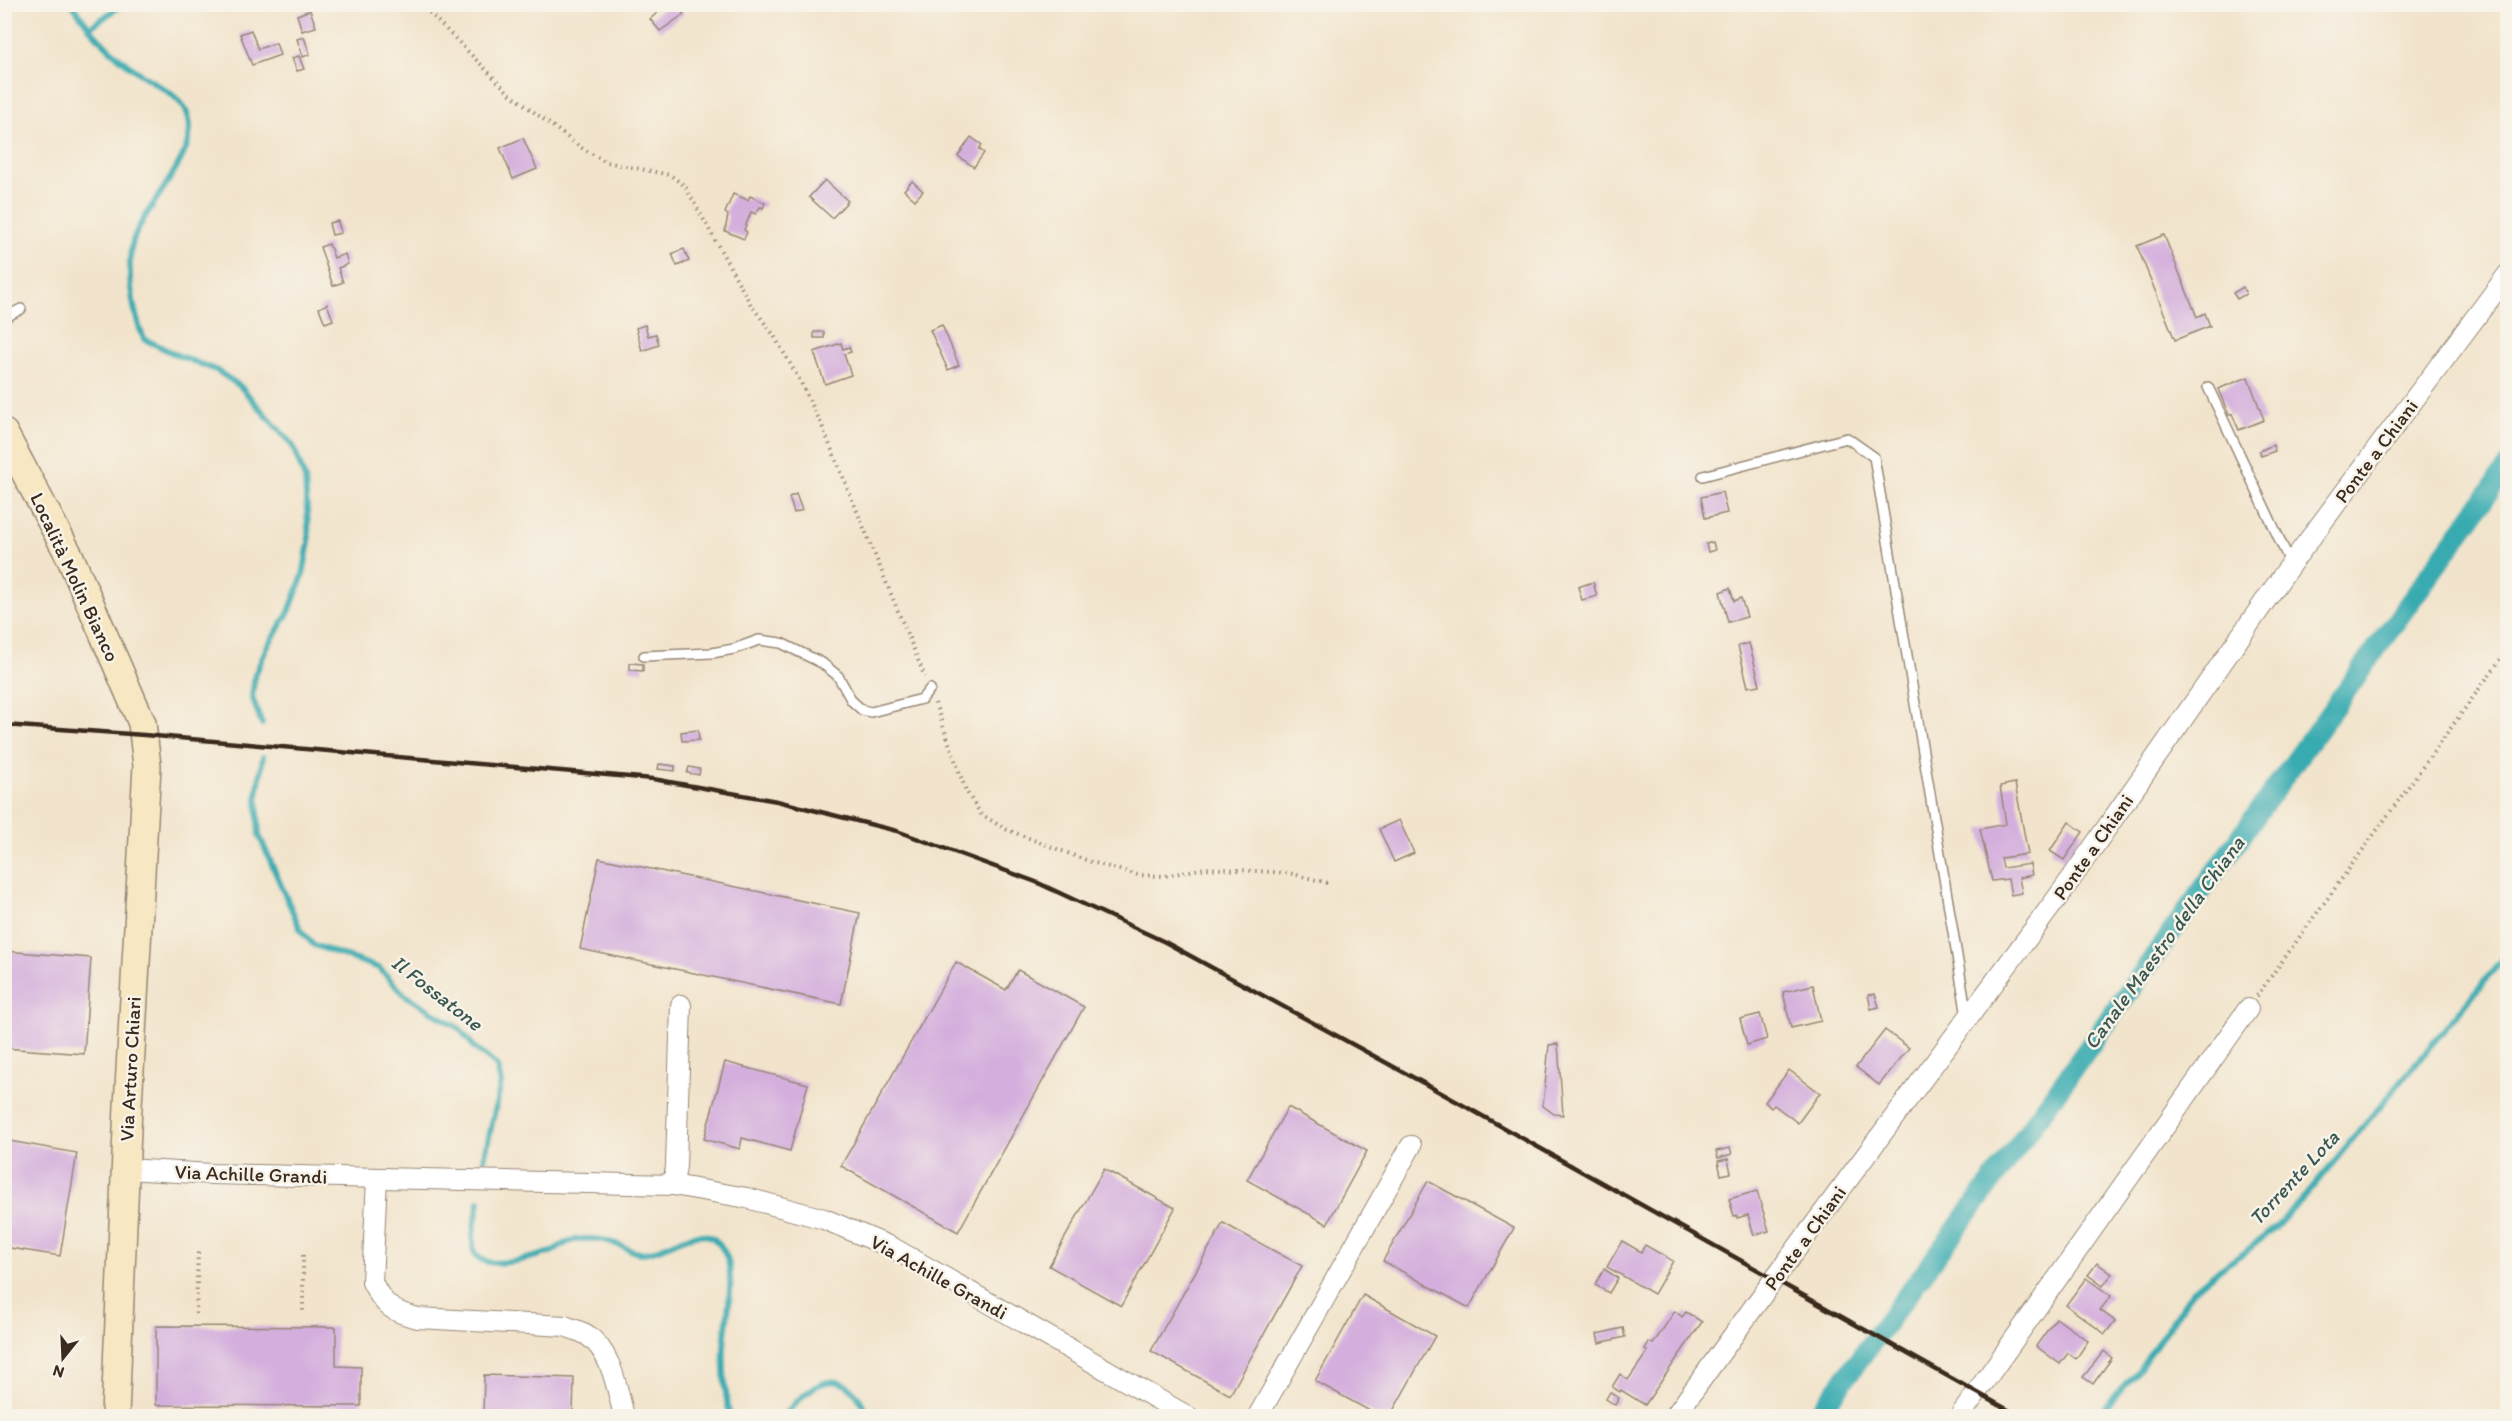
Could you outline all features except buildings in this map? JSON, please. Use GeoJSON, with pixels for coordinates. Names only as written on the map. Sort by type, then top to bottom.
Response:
{"type":"FeatureCollection","features":[{"type":"Feature","properties":{"kind":"street","name":"Ponte a Chiani"},"geometry":{"type":"LineString","coordinates":[[1675,1416],[2066,886],[2291,564],[2508,274]]}},
{"type":"Feature","properties":{"kind":"street","name":"Località Molin Bianco"},"geometry":{"type":"LineString","coordinates":[[4,433],[70,557],[142,723]]}},
{"type":"Feature","properties":{"kind":"street","name":"Via Arturo Chiari"},"geometry":{"type":"LineString","coordinates":[[115,1416],[147,766],[142,723]]}},
{"type":"Feature","properties":{"kind":"street"},"geometry":{"type":"LineString","coordinates":[[673,1185],[676,1166],[681,1005]]}},
{"type":"Feature","properties":{"kind":"street"},"geometry":{"type":"LineString","coordinates":[[1960,1416],[2248,1009]]}},
{"type":"Feature","properties":{"kind":"street"},"geometry":{"type":"LineString","coordinates":[[1258,1416],[1411,1146]]}},
{"type":"Feature","properties":{"kind":"street","name":"Via Achille Grandi"},"geometry":{"type":"LineString","coordinates":[[126,1169],[212,1174],[673,1185],[747,1198],[824,1219],[893,1248],[1187,1416]]}},
{"type":"Feature","properties":{"kind":"street"},"geometry":{"type":"LineString","coordinates":[[377,1178],[372,1282],[380,1297],[395,1313],[417,1318],[565,1326],[587,1335],[603,1351],[613,1376],[624,1416]]}},
{"type":"Feature","properties":{"kind":"lane"},"geometry":{"type":"LineString","coordinates":[[4,318],[21,309]]}},
{"type":"Feature","properties":{"kind":"lane"},"geometry":{"type":"LineString","coordinates":[[2208,387],[2291,564]]}},
{"type":"Feature","properties":{"kind":"lane"},"geometry":{"type":"LineString","coordinates":[[1702,476],[1847,438],[1874,458],[1968,1018]]}},
{"type":"Feature","properties":{"kind":"lane"},"geometry":{"type":"LineString","coordinates":[[644,656],[712,653],[734,649],[759,640],[781,643],[822,663],[838,676],[852,701],[862,710],[871,712],[922,699],[930,689]]}},
{"type":"Feature","properties":{"kind":"path"},"geometry":{"type":"LineString","coordinates":[[421,4],[509,93],[580,147],[606,162],[670,175],[685,186],[751,305],[773,334],[799,379],[819,421],[930,689],[966,791],[981,814],[1005,829],[1091,862],[1138,875],[1165,876],[1205,868],[1289,873],[1328,883]]}},
{"type":"Feature","properties":{"kind":"path"},"geometry":{"type":"LineString","coordinates":[[2248,1009],[2508,649]]}},
{"type":"Feature","properties":{"kind":"path"},"geometry":{"type":"LineString","coordinates":[[196,1314],[198,1251]]}},
{"type":"Feature","properties":{"kind":"path"},"geometry":{"type":"LineString","coordinates":[[303,1255],[303,1314]]}},
{"type":"Feature","properties":{"kind":"waterway","name":"Il Fossatone"},"geometry":{"type":"LineString","coordinates":[[72,4],[92,31],[113,53],[180,102],[190,125],[188,142],[181,160],[147,213],[132,245],[130,256],[132,293],[144,339],[216,370],[240,386],[293,446],[305,479],[309,542],[303,575],[289,612],[267,647],[255,675],[252,697],[262,724]]}},
{"type":"Feature","properties":{"kind":"waterway"},"geometry":{"type":"LineString","coordinates":[[89,28],[123,4]]}},
{"type":"Feature","properties":{"kind":"waterway","name":"Canale Maestro della Chiana"},"geometry":{"type":"LineString","coordinates":[[1817,1416],[1998,1173],[2508,466]]}},
{"type":"Feature","properties":{"kind":"waterway","name":"Il Fossatone"},"geometry":{"type":"LineString","coordinates":[[263,757],[257,795],[259,835],[301,931],[314,945],[379,968],[405,995],[460,1029],[475,1048],[497,1066],[501,1083],[484,1159]]}},
{"type":"Feature","properties":{"kind":"waterway","name":"Torrente Lota"},"geometry":{"type":"LineString","coordinates":[[2097,1416],[2138,1371],[2193,1291],[2277,1226],[2306,1195],[2508,953]]}},
{"type":"Feature","properties":{"kind":"waterway","name":"Il Fossatone"},"geometry":{"type":"LineString","coordinates":[[479,1201],[473,1245],[479,1258],[487,1262],[510,1262],[533,1257],[581,1239],[603,1240],[641,1253],[697,1235],[707,1236],[717,1241],[725,1253],[730,1274],[724,1357],[730,1416]]}},
{"type":"Feature","properties":{"kind":"waterway","name":"Il Fossatone"},"geometry":{"type":"LineString","coordinates":[[784,1416],[806,1393],[829,1382],[839,1382],[850,1388],[868,1416]]}},
{"type":"Feature","properties":{"kind":"railway"},"geometry":{"type":"LineString","coordinates":[[4,725],[653,779],[777,801],[897,831],[1036,882],[1165,942],[1427,1085],[2019,1416]]}}]}
